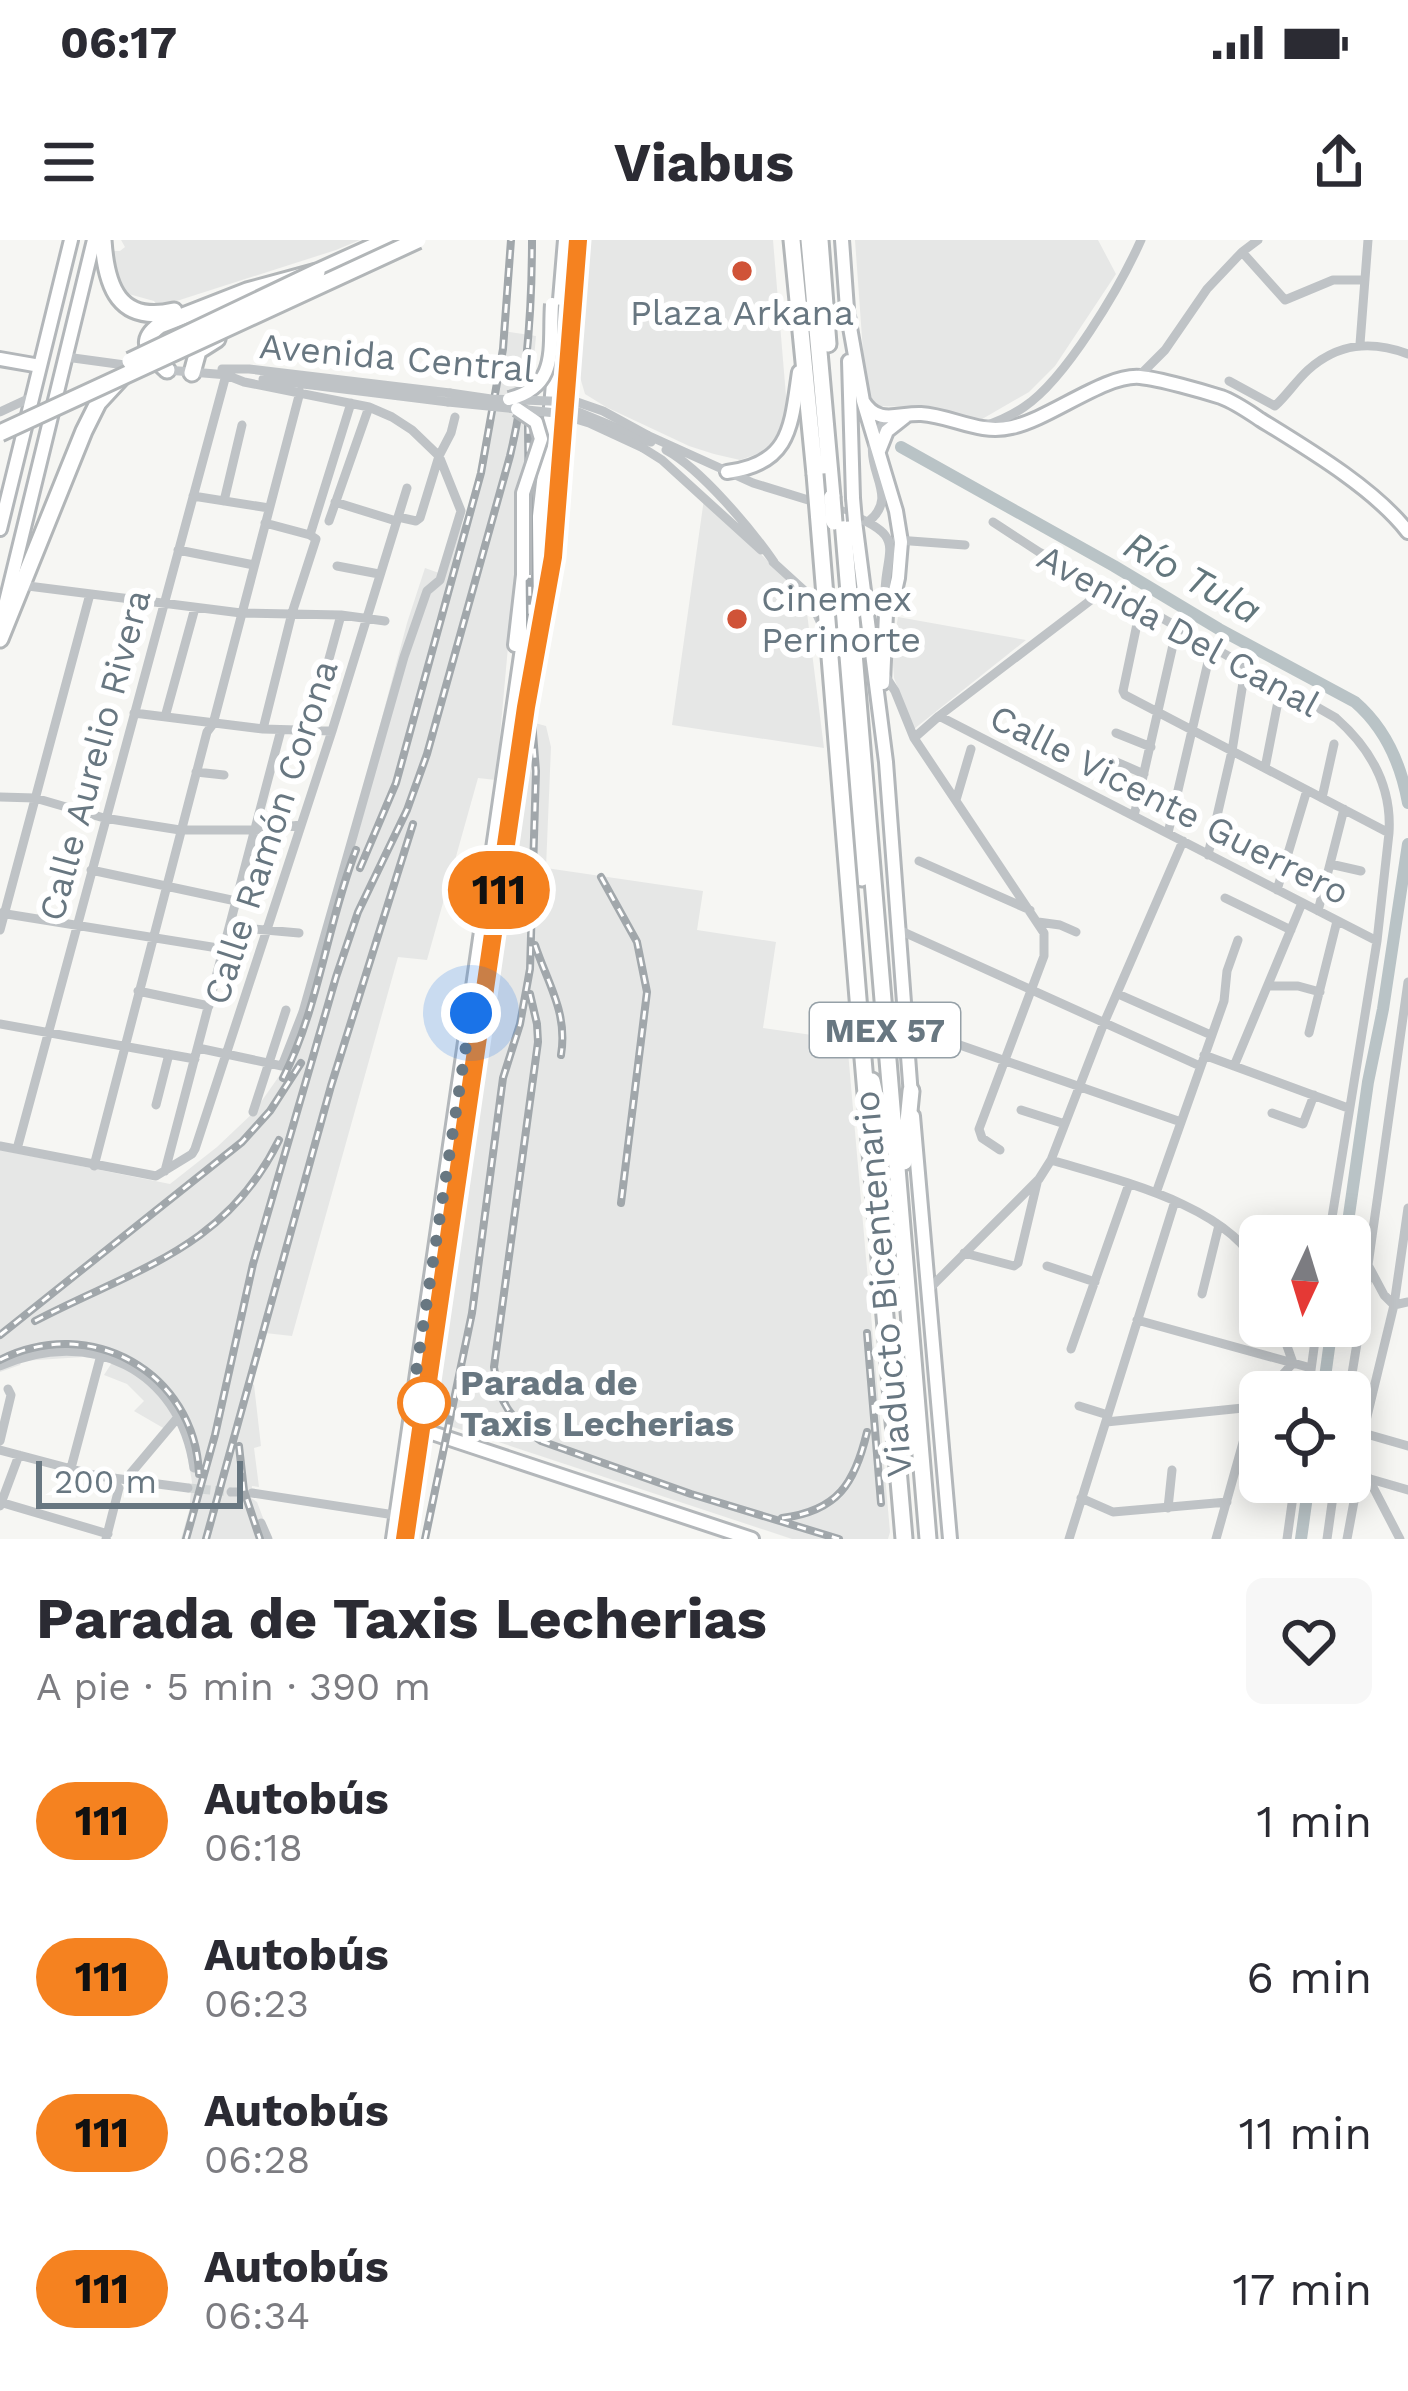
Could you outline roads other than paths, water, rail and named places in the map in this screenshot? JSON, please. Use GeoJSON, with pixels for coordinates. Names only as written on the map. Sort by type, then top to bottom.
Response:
{"type":"FeatureCollection","features":[{"type":"Feature","properties":{"kind":"highway"},"geometry":{"type":"LineString","coordinates":[[99,240],[107,278],[120,300],[134,310],[154,314],[418,240]]}},
{"type":"Feature","properties":{"kind":"highway","name":"Viaducto Bicentenario"},"geometry":{"type":"LineString","coordinates":[[789,240],[831,661],[903,1539]]}},
{"type":"Feature","properties":{"kind":"highway","name":"MEX 57"},"geometry":{"type":"LineString","coordinates":[[809,240],[842,497],[850,521],[923,1539]]}},
{"type":"Feature","properties":{"kind":"highway","name":"MEX 57"},"geometry":{"type":"LineString","coordinates":[[820,240],[842,497]]}},
{"type":"Feature","properties":{"kind":"highway"},"geometry":{"type":"LineString","coordinates":[[198,373],[198,351],[213,341],[351,278],[386,248]]}},
{"type":"Feature","properties":{"kind":"highway"},"geometry":{"type":"LineString","coordinates":[[0,433],[386,248]]}},
{"type":"Feature","properties":{"kind":"highway"},"geometry":{"type":"LineString","coordinates":[[0,423],[317,272]]}},
{"type":"Feature","properties":{"kind":"highway"},"geometry":{"type":"LineString","coordinates":[[159,369],[149,352],[154,329],[253,289]]}},
{"type":"Feature","properties":{"kind":"highway"},"geometry":{"type":"LineString","coordinates":[[0,639],[98,403],[125,374]]}},
{"type":"Feature","properties":{"kind":"highway","name":"MEX 57"},"geometry":{"type":"LineString","coordinates":[[850,521],[847,692],[923,1539]]}},
{"type":"Feature","properties":{"kind":"highway"},"geometry":{"type":"LineString","coordinates":[[841,845],[847,692]]}},
{"type":"Feature","properties":{"kind":"highway"},"geometry":{"type":"LineString","coordinates":[[856,1000],[884,1135]]}},
{"type":"Feature","properties":{"kind":"highway"},"geometry":{"type":"LineString","coordinates":[[900,1207],[911,1090]]}},
{"type":"Feature","properties":{"kind":"main road"},"geometry":{"type":"LineString","coordinates":[[0,529],[71,240]]}},
{"type":"Feature","properties":{"kind":"main road"},"geometry":{"type":"LineString","coordinates":[[0,628],[99,240]]}},
{"type":"Feature","properties":{"kind":"main road"},"geometry":{"type":"LineString","coordinates":[[514,705],[523,493],[542,439],[536,422],[513,404],[544,378],[548,367],[561,240]]}},
{"type":"Feature","properties":{"kind":"main road"},"geometry":{"type":"LineString","coordinates":[[405,1539],[403,1516],[464,1100],[553,557],[561,240]]}},
{"type":"Feature","properties":{"kind":"main road"},"geometry":{"type":"LineString","coordinates":[[464,1100],[578,240]]}},
{"type":"Feature","properties":{"kind":"main road"},"geometry":{"type":"LineString","coordinates":[[789,240],[903,1539]]}},
{"type":"Feature","properties":{"kind":"main road"},"geometry":{"type":"LineString","coordinates":[[842,240],[848,316],[863,401],[896,511],[898,578],[886,613],[878,668]]}},
{"type":"Feature","properties":{"kind":"main road"},"geometry":{"type":"LineString","coordinates":[[842,497],[848,316]]}},
{"type":"Feature","properties":{"kind":"main road"},"geometry":{"type":"LineString","coordinates":[[0,359],[40,366]]}},
{"type":"Feature","properties":{"kind":"main road"},"geometry":{"type":"LineString","coordinates":[[727,472],[764,463],[778,451],[788,435],[799,372]]}},
{"type":"Feature","properties":{"kind":"main road"},"geometry":{"type":"LineString","coordinates":[[863,401],[872,413],[890,418],[927,415],[997,429],[1028,422],[1112,382],[1138,377],[1156,381],[1224,398],[1379,503],[1408,532]]}},
{"type":"Feature","properties":{"kind":"main road"},"geometry":{"type":"LineString","coordinates":[[879,452],[887,431],[908,416]]}},
{"type":"Feature","properties":{"kind":"main road"},"geometry":{"type":"LineString","coordinates":[[1322,464],[1408,544]]}},
{"type":"Feature","properties":{"kind":"main road"},"geometry":{"type":"LineString","coordinates":[[850,521],[878,668],[928,1290],[954,1539]]}},
{"type":"Feature","properties":{"kind":"main road"},"geometry":{"type":"LineString","coordinates":[[415,1427],[752,1539]]}},
{"type":"Feature","properties":{"kind":"main road"},"geometry":{"type":"LineString","coordinates":[[393,1539],[403,1516]]}},
{"type":"Feature","properties":{"kind":"street"},"geometry":{"type":"LineString","coordinates":[[976,428],[1001,420],[1044,391],[1124,277],[1141,240]]}},
{"type":"Feature","properties":{"kind":"street"},"geometry":{"type":"LineString","coordinates":[[1138,377],[1165,350],[1207,289],[1258,240]]}},
{"type":"Feature","properties":{"kind":"street"},"geometry":{"type":"LineString","coordinates":[[1360,344],[1368,240]]}},
{"type":"Feature","properties":{"kind":"street"},"geometry":{"type":"LineString","coordinates":[[1242,252],[1285,300],[1333,280],[1365,280]]}},
{"type":"Feature","properties":{"kind":"street"},"geometry":{"type":"LineString","coordinates":[[1229,381],[1274,406],[1311,368],[1335,353],[1360,344],[1408,354]]}},
{"type":"Feature","properties":{"kind":"street"},"geometry":{"type":"LineString","coordinates":[[1156,381],[1165,350]]}},
{"type":"Feature","properties":{"kind":"street","name":"Avenida Central"},"geometry":{"type":"LineString","coordinates":[[66,356],[513,404],[572,417],[662,460],[773,562]]}},
{"type":"Feature","properties":{"kind":"street"},"geometry":{"type":"LineString","coordinates":[[13,606],[28,586],[95,418],[124,384],[159,369]]}},
{"type":"Feature","properties":{"kind":"street","name":"Avenida Central"},"geometry":{"type":"LineString","coordinates":[[198,373],[249,369],[449,398]]}},
{"type":"Feature","properties":{"kind":"street"},"geometry":{"type":"LineString","coordinates":[[226,375],[369,407],[412,430],[439,456],[461,516],[440,580],[428,591],[404,657],[303,1012],[253,1112]]}},
{"type":"Feature","properties":{"kind":"street","name":"Calle Aurelio Rivera"},"geometry":{"type":"LineString","coordinates":[[17,1149],[226,375]]}},
{"type":"Feature","properties":{"kind":"street"},"geometry":{"type":"LineString","coordinates":[[94,1166],[300,392]]}},
{"type":"Feature","properties":{"kind":"street"},"geometry":{"type":"LineString","coordinates":[[0,412],[32,397]]}},
{"type":"Feature","properties":{"kind":"street","name":"Avenida Central"},"geometry":{"type":"LineString","coordinates":[[513,404],[577,402],[727,472]]}},
{"type":"Feature","properties":{"kind":"street"},"geometry":{"type":"LineString","coordinates":[[263,729],[351,403]]}},
{"type":"Feature","properties":{"kind":"street"},"geometry":{"type":"LineString","coordinates":[[558,405],[675,455],[807,593],[823,628]]}},
{"type":"Feature","properties":{"kind":"street"},"geometry":{"type":"LineString","coordinates":[[329,521],[369,407]]}},
{"type":"Feature","properties":{"kind":"street"},"geometry":{"type":"LineString","coordinates":[[335,502],[418,521],[455,417]]}},
{"type":"Feature","properties":{"kind":"street"},"geometry":{"type":"LineString","coordinates":[[850,521],[880,510],[883,503],[872,460],[874,437],[890,418]]}},
{"type":"Feature","properties":{"kind":"street"},"geometry":{"type":"LineString","coordinates":[[0,433],[26,424]]}},
{"type":"Feature","properties":{"kind":"street"},"geometry":{"type":"LineString","coordinates":[[224,501],[242,425]]}},
{"type":"Feature","properties":{"kind":"street"},"geometry":{"type":"LineString","coordinates":[[693,471],[727,472],[894,539],[965,544]]}},
{"type":"Feature","properties":{"kind":"street","name":"Calle Ramón Corona"},"geometry":{"type":"LineString","coordinates":[[163,1173],[195,1149],[407,488]]}},
{"type":"Feature","properties":{"kind":"street"},"geometry":{"type":"LineString","coordinates":[[193,496],[268,508]]}},
{"type":"Feature","properties":{"kind":"street","name":"Avenida Del Canal"},"geometry":{"type":"LineString","coordinates":[[993,522],[1336,718],[1374,761],[1385,789],[1389,833],[1377,941],[1332,1215]]}},
{"type":"Feature","properties":{"kind":"street"},"geometry":{"type":"LineString","coordinates":[[265,523],[313,536]]}},
{"type":"Feature","properties":{"kind":"street"},"geometry":{"type":"LineString","coordinates":[[178,550],[254,565]]}},
{"type":"Feature","properties":{"kind":"street"},"geometry":{"type":"LineString","coordinates":[[337,566],[380,574]]}},
{"type":"Feature","properties":{"kind":"street"},"geometry":{"type":"LineString","coordinates":[[28,586],[241,613],[366,616],[385,621]]}},
{"type":"Feature","properties":{"kind":"street"},"geometry":{"type":"LineString","coordinates":[[914,738],[1108,587]]}},
{"type":"Feature","properties":{"kind":"street"},"geometry":{"type":"LineString","coordinates":[[0,930],[90,594]]}},
{"type":"Feature","properties":{"kind":"street"},"geometry":{"type":"LineString","coordinates":[[1141,605],[1123,694],[1389,833]]}},
{"type":"Feature","properties":{"kind":"street"},"geometry":{"type":"LineString","coordinates":[[165,717],[195,608]]}},
{"type":"Feature","properties":{"kind":"street"},"geometry":{"type":"LineString","coordinates":[[309,732],[340,615]]}},
{"type":"Feature","properties":{"kind":"street"},"geometry":{"type":"LineString","coordinates":[[1134,816],[1173,645]]}},
{"type":"Feature","properties":{"kind":"street"},"geometry":{"type":"LineString","coordinates":[[1168,833],[1212,645]]}},
{"type":"Feature","properties":{"kind":"street"},"geometry":{"type":"LineString","coordinates":[[1208,855],[1246,664]]}},
{"type":"Feature","properties":{"kind":"street"},"geometry":{"type":"LineString","coordinates":[[878,668],[895,692],[914,738],[1044,933],[1046,945],[979,1129],[982,1138],[1000,1150]]}},
{"type":"Feature","properties":{"kind":"street"},"geometry":{"type":"LineString","coordinates":[[1265,768],[1281,686]]}},
{"type":"Feature","properties":{"kind":"street"},"geometry":{"type":"LineString","coordinates":[[134,713],[263,729],[332,731]]}},
{"type":"Feature","properties":{"kind":"street","name":"Calle Vicente Guerrero"},"geometry":{"type":"LineString","coordinates":[[939,716],[1377,941]]}},
{"type":"Feature","properties":{"kind":"street"},"geometry":{"type":"LineString","coordinates":[[0,1146],[94,1166],[163,1173],[281,730]]}},
{"type":"Feature","properties":{"kind":"street"},"geometry":{"type":"LineString","coordinates":[[1115,734],[1151,747]]}},
{"type":"Feature","properties":{"kind":"street"},"geometry":{"type":"LineString","coordinates":[[1322,797],[1334,744]]}},
{"type":"Feature","properties":{"kind":"street"},"geometry":{"type":"LineString","coordinates":[[956,800],[971,749]]}},
{"type":"Feature","properties":{"kind":"street"},"geometry":{"type":"LineString","coordinates":[[1112,760],[1144,775]]}},
{"type":"Feature","properties":{"kind":"street"},"geometry":{"type":"LineString","coordinates":[[196,772],[224,775]]}},
{"type":"Feature","properties":{"kind":"street"},"geometry":{"type":"LineString","coordinates":[[1277,890],[1307,790]]}},
{"type":"Feature","properties":{"kind":"street"},"geometry":{"type":"LineString","coordinates":[[0,797],[35,798],[104,818],[180,830],[301,825]]}},
{"type":"Feature","properties":{"kind":"street"},"geometry":{"type":"LineString","coordinates":[[1318,911],[1344,809]]}},
{"type":"Feature","properties":{"kind":"street"},"geometry":{"type":"LineString","coordinates":[[928,1290],[1039,1179],[1051,1160],[1183,841]]}},
{"type":"Feature","properties":{"kind":"street"},"geometry":{"type":"LineString","coordinates":[[919,861],[1030,910]]}},
{"type":"Feature","properties":{"kind":"street"},"geometry":{"type":"LineString","coordinates":[[1330,864],[1360,871]]}},
{"type":"Feature","properties":{"kind":"street"},"geometry":{"type":"LineString","coordinates":[[91,870],[236,901]]}},
{"type":"Feature","properties":{"kind":"street"},"geometry":{"type":"LineString","coordinates":[[1225,898],[1291,930]]}},
{"type":"Feature","properties":{"kind":"street"},"geometry":{"type":"LineString","coordinates":[[1234,1066],[1302,902]]}},
{"type":"Feature","properties":{"kind":"street"},"geometry":{"type":"LineString","coordinates":[[2,914],[224,949]]}},
{"type":"Feature","properties":{"kind":"street"},"geometry":{"type":"LineString","coordinates":[[1310,1033],[1337,921]]}},
{"type":"Feature","properties":{"kind":"street"},"geometry":{"type":"LineString","coordinates":[[1038,922],[1076,932]]}},
{"type":"Feature","properties":{"kind":"street"},"geometry":{"type":"LineString","coordinates":[[230,926],[299,933]]}},
{"type":"Feature","properties":{"kind":"street"},"geometry":{"type":"LineString","coordinates":[[899,930],[1104,1023],[1348,1108]]}},
{"type":"Feature","properties":{"kind":"street"},"geometry":{"type":"LineString","coordinates":[[1156,1193],[1224,1001],[1227,971],[1238,940]]}},
{"type":"Feature","properties":{"kind":"street"},"geometry":{"type":"LineString","coordinates":[[1371,1238],[1408,982]]}},
{"type":"Feature","properties":{"kind":"street"},"geometry":{"type":"LineString","coordinates":[[1269,986],[1320,992]]}},
{"type":"Feature","properties":{"kind":"street"},"geometry":{"type":"LineString","coordinates":[[138,991],[208,1006]]}},
{"type":"Feature","properties":{"kind":"street"},"geometry":{"type":"LineString","coordinates":[[1118,994],[1211,1035]]}},
{"type":"Feature","properties":{"kind":"street"},"geometry":{"type":"LineString","coordinates":[[276,1065],[286,1010]]}},
{"type":"Feature","properties":{"kind":"street"},"geometry":{"type":"LineString","coordinates":[[0,1024],[169,1054],[227,1054],[276,1065]]}},
{"type":"Feature","properties":{"kind":"street"},"geometry":{"type":"LineString","coordinates":[[905,1026],[1181,1122]]}},
{"type":"Feature","properties":{"kind":"street"},"geometry":{"type":"LineString","coordinates":[[156,1105],[169,1054]]}},
{"type":"Feature","properties":{"kind":"street"},"geometry":{"type":"LineString","coordinates":[[1272,1113],[1303,1124],[1314,1095]]}},
{"type":"Feature","properties":{"kind":"street"},"geometry":{"type":"LineString","coordinates":[[1021,1111],[1065,1124]]}},
{"type":"Feature","properties":{"kind":"street"},"geometry":{"type":"LineString","coordinates":[[1051,1160],[1156,1193],[1239,1240]]}},
{"type":"Feature","properties":{"kind":"street"},"geometry":{"type":"LineString","coordinates":[[964,1253],[1014,1266],[1039,1179]]}},
{"type":"Feature","properties":{"kind":"street"},"geometry":{"type":"LineString","coordinates":[[1071,1349],[1129,1184]]}},
{"type":"Feature","properties":{"kind":"street"},"geometry":{"type":"LineString","coordinates":[[1069,1539],[1175,1202]]}},
{"type":"Feature","properties":{"kind":"street"},"geometry":{"type":"LineString","coordinates":[[1371,1400],[1394,1306],[1408,1208]]}},
{"type":"Feature","properties":{"kind":"street"},"geometry":{"type":"LineString","coordinates":[[1202,1294],[1219,1225]]}},
{"type":"Feature","properties":{"kind":"street"},"geometry":{"type":"LineString","coordinates":[[1047,1267],[1095,1282]]}},
{"type":"Feature","properties":{"kind":"street"},"geometry":{"type":"LineString","coordinates":[[1371,1273],[1394,1306]]}},
{"type":"Feature","properties":{"kind":"street"},"geometry":{"type":"LineString","coordinates":[[1394,1306],[1408,1302]]}},
{"type":"Feature","properties":{"kind":"street"},"geometry":{"type":"LineString","coordinates":[[1137,1320],[1311,1368]]}},
{"type":"Feature","properties":{"kind":"street"},"geometry":{"type":"LineString","coordinates":[[1287,1347],[1293,1364]]}},
{"type":"Feature","properties":{"kind":"street"},"geometry":{"type":"LineString","coordinates":[[1311,1371],[1314,1347]]}},
{"type":"Feature","properties":{"kind":"street"},"geometry":{"type":"LineString","coordinates":[[0,1366],[35,1354],[81,1352],[118,1360],[160,1390],[179,1416],[194,1468]]}},
{"type":"Feature","properties":{"kind":"street"},"geometry":{"type":"LineString","coordinates":[[71,1468],[101,1355]]}},
{"type":"Feature","properties":{"kind":"street"},"geometry":{"type":"LineString","coordinates":[[1286,1371],[1293,1364]]}},
{"type":"Feature","properties":{"kind":"street"},"geometry":{"type":"LineString","coordinates":[[8,1389],[11,1395],[0,1446],[119,1485],[107,1536],[0,1504],[19,1455]]}},
{"type":"Feature","properties":{"kind":"street"},"geometry":{"type":"LineString","coordinates":[[1079,1406],[1107,1418],[1239,1405]]}},
{"type":"Feature","properties":{"kind":"street"},"geometry":{"type":"LineString","coordinates":[[131,1473],[179,1416]]}},
{"type":"Feature","properties":{"kind":"street"},"geometry":{"type":"LineString","coordinates":[[1371,1435],[1408,1446]]}},
{"type":"Feature","properties":{"kind":"street"},"geometry":{"type":"LineString","coordinates":[[1216,1539],[1239,1459]]}},
{"type":"Feature","properties":{"kind":"street"},"geometry":{"type":"LineString","coordinates":[[1168,1508],[1172,1470]]}},
{"type":"Feature","properties":{"kind":"street"},"geometry":{"type":"LineString","coordinates":[[98,1476],[188,1488]]}},
{"type":"Feature","properties":{"kind":"street"},"geometry":{"type":"LineString","coordinates":[[1371,1479],[1408,1490]]}},
{"type":"Feature","properties":{"kind":"street"},"geometry":{"type":"LineString","coordinates":[[1371,1485],[1400,1539]]}},
{"type":"Feature","properties":{"kind":"street"},"geometry":{"type":"LineString","coordinates":[[241,1492],[403,1516]]}},
{"type":"Feature","properties":{"kind":"street"},"geometry":{"type":"LineString","coordinates":[[1081,1498],[1113,1512],[1226,1502]]}},
{"type":"Feature","properties":{"kind":"street"},"geometry":{"type":"LineString","coordinates":[[1287,1539],[1292,1503]]}},
{"type":"Feature","properties":{"kind":"street"},"geometry":{"type":"LineString","coordinates":[[1327,1539],[1332,1503]]}},
{"type":"Feature","properties":{"kind":"street"},"geometry":{"type":"LineString","coordinates":[[1347,1539],[1353,1503]]}},
{"type":"Feature","properties":{"kind":"street"},"geometry":{"type":"LineString","coordinates":[[261,1523],[268,1539]]}},
{"type":"Feature","properties":{"kind":"waterway","name":"Río Tula"},"geometry":{"type":"LineString","coordinates":[[901,447],[1355,702],[1390,748],[1408,803]]}},
{"type":"Feature","properties":{"kind":"waterway","name":"Río Tula"},"geometry":{"type":"LineString","coordinates":[[1349,1215],[1408,844]]}},
{"type":"Feature","properties":{"kind":"waterway","name":"Río Tula"},"geometry":{"type":"LineString","coordinates":[[1326,1371],[1329,1347]]}},
{"type":"Feature","properties":{"kind":"waterway","name":"Río Tula"},"geometry":{"type":"LineString","coordinates":[[1301,1539],[1306,1503]]}},
{"type":"Feature","properties":{"kind":"tunnel"},"geometry":{"type":"LineString","coordinates":[[188,1488],[231,1492]]}},
{"type":"Feature","properties":{"kind":"railway"},"geometry":{"type":"LineString","coordinates":[[360,868],[396,783],[481,473],[503,349],[511,240]]}},
{"type":"Feature","properties":{"kind":"railway"},"geometry":{"type":"LineString","coordinates":[[186,1539],[253,1264],[336,977],[358,912],[407,810],[427,754],[510,456],[527,349],[532,240]]}},
{"type":"Feature","properties":{"kind":"railway"},"geometry":{"type":"LineString","coordinates":[[425,1539],[472,1313],[503,1078],[530,969],[536,771],[528,426]]}},
{"type":"Feature","properties":{"kind":"railway"},"geometry":{"type":"LineString","coordinates":[[206,1539],[331,1086],[413,824]]}},
{"type":"Feature","properties":{"kind":"railway"},"geometry":{"type":"LineString","coordinates":[[283,1078],[306,1023],[356,850]]}},
{"type":"Feature","properties":{"kind":"railway"},"geometry":{"type":"LineString","coordinates":[[601,877],[637,942],[647,992],[621,1203]]}},
{"type":"Feature","properties":{"kind":"railway"},"geometry":{"type":"LineString","coordinates":[[535,945],[556,999],[561,1055]]}},
{"type":"Feature","properties":{"kind":"railway"},"geometry":{"type":"LineString","coordinates":[[530,994],[538,1042],[494,1367],[503,1401],[541,1441],[839,1539]]}},
{"type":"Feature","properties":{"kind":"railway"},"geometry":{"type":"LineString","coordinates":[[0,1335],[242,1142],[270,1111],[301,1063]]}},
{"type":"Feature","properties":{"kind":"railway"},"geometry":{"type":"LineString","coordinates":[[35,1321],[141,1270],[204,1232],[257,1177],[279,1140]]}},
{"type":"Feature","properties":{"kind":"railway"},"geometry":{"type":"LineString","coordinates":[[867,1333],[881,1503]]}},
{"type":"Feature","properties":{"kind":"railway"},"geometry":{"type":"LineString","coordinates":[[0,1360],[34,1348],[68,1344],[101,1349],[132,1362],[158,1381],[179,1407],[193,1438],[199,1474]]}},
{"type":"Feature","properties":{"kind":"railway"},"geometry":{"type":"LineString","coordinates":[[782,1518],[817,1509],[841,1492],[857,1466],[867,1432]]}},
{"type":"Feature","properties":{"kind":"railway"},"geometry":{"type":"LineString","coordinates":[[239,1446],[244,1491],[260,1539]]}},
{"type":"Feature","properties":{"kind":"place","name":"Plaza Arkana"},"geometry":{"type":"Point","coordinates":[742,271]}},
{"type":"Feature","properties":{"kind":"place","name":"Cinemex Perinorte"},"geometry":{"type":"Point","coordinates":[737,619]}},
{"type":"Feature","properties":{"kind":"place","name":"Parada de Taxis Lecherias"},"geometry":{"type":"Point","coordinates":[424,1403]}}]}
